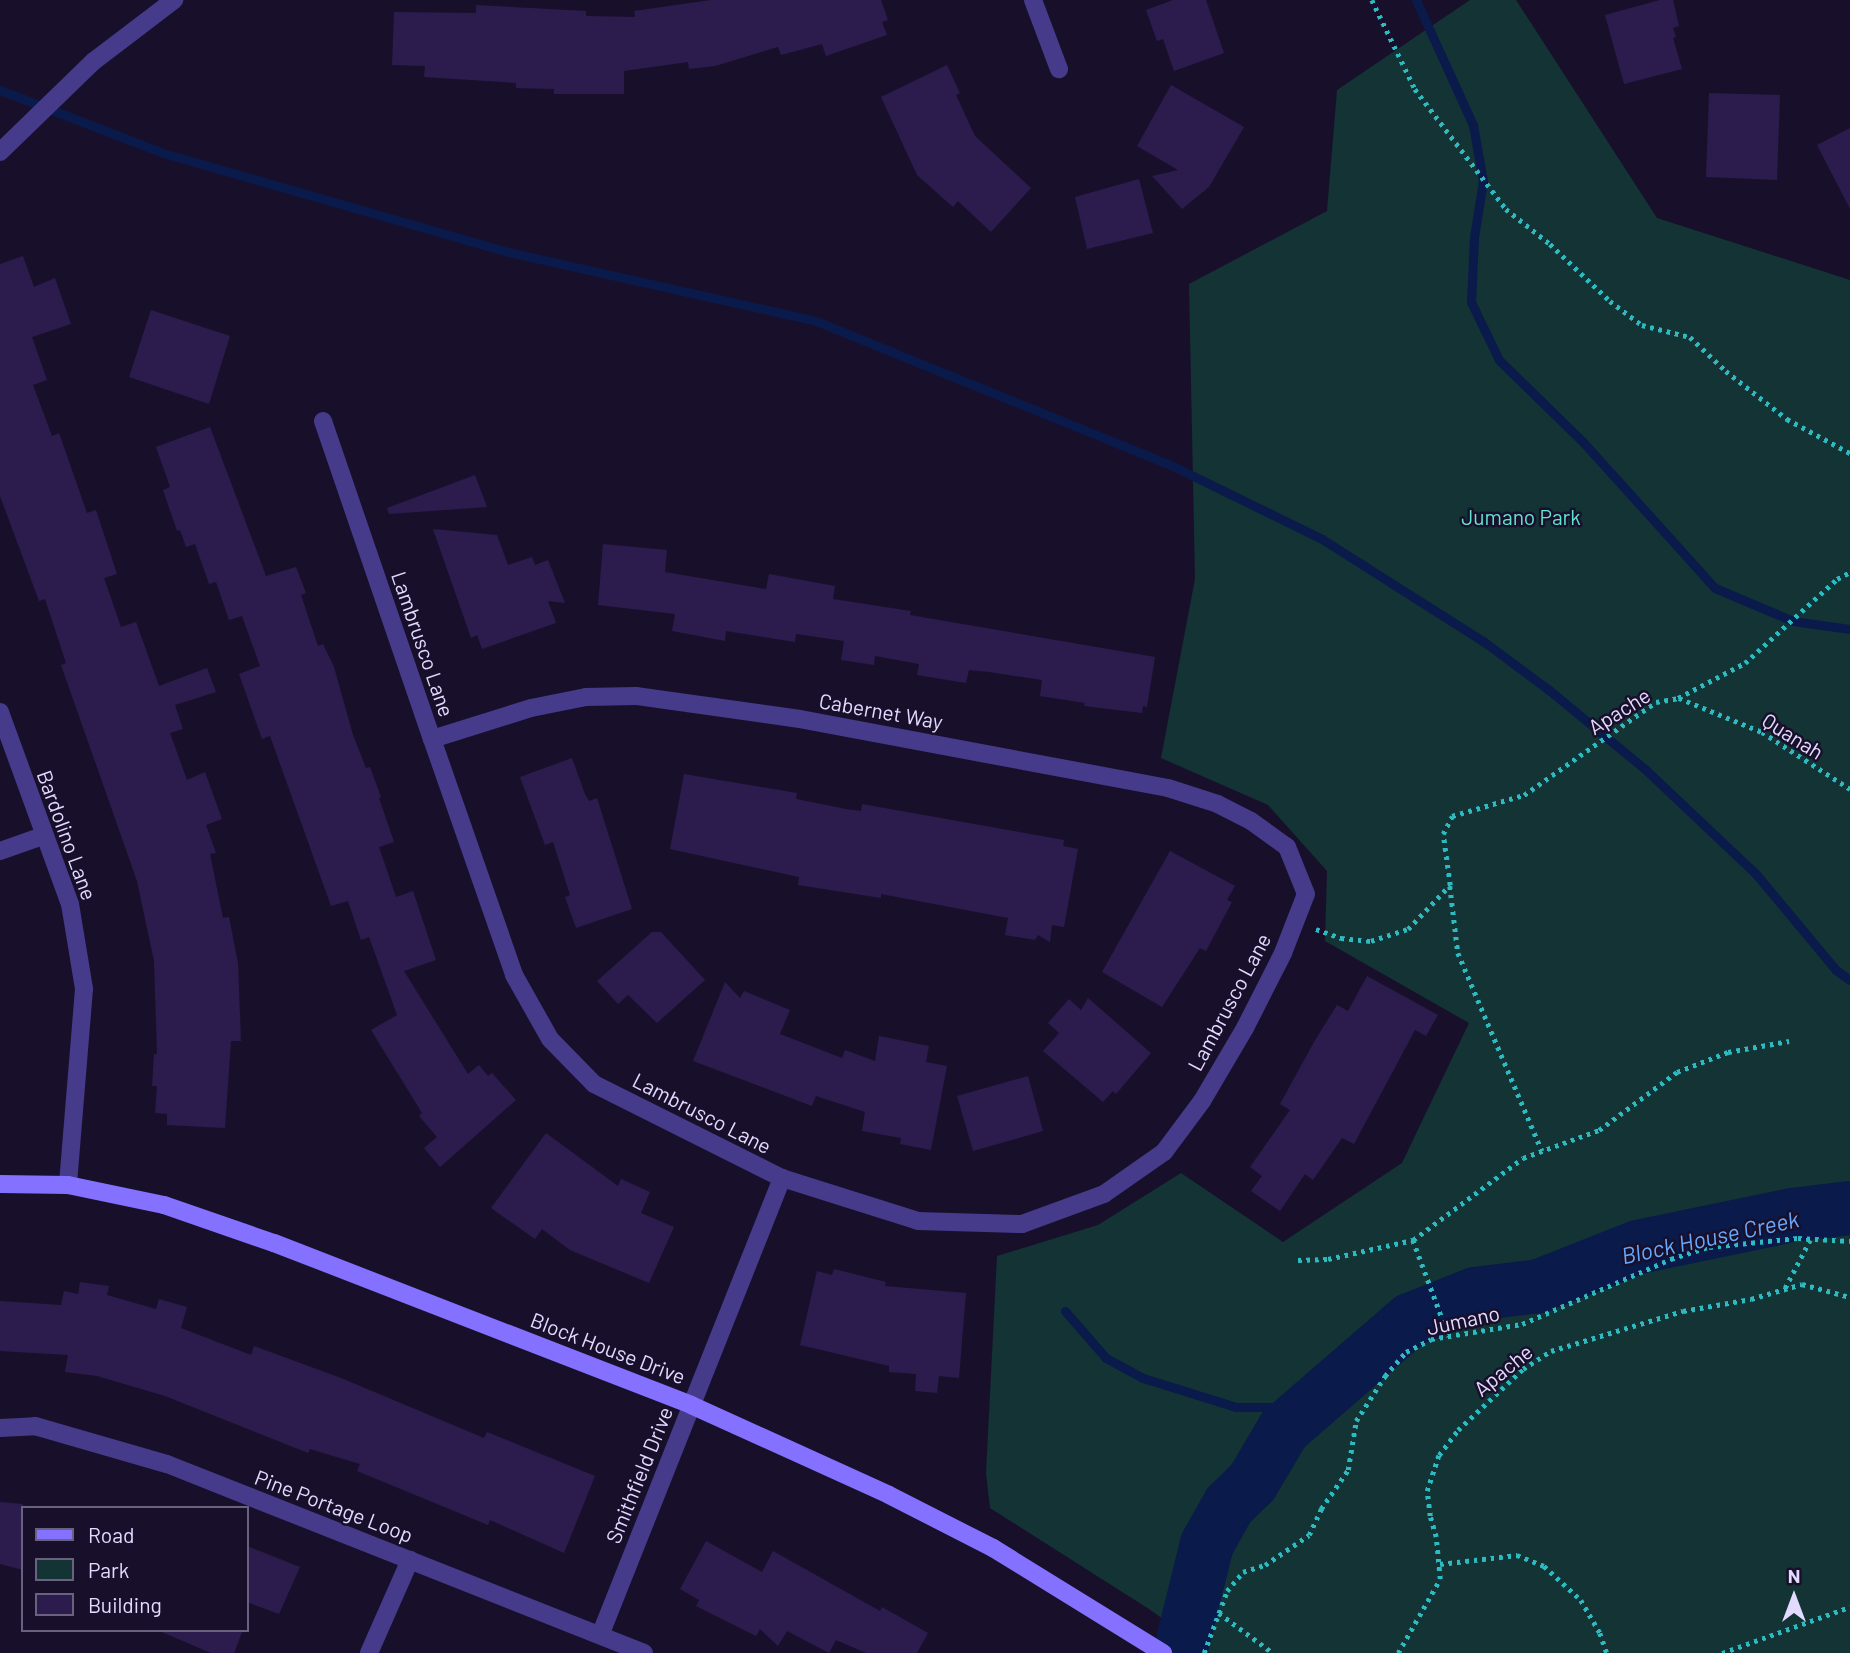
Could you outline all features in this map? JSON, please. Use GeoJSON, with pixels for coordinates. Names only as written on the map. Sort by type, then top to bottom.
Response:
{"type":"FeatureCollection","features":[{"type":"Feature","properties":{"kind":"street"},"geometry":{"type":"LineString","coordinates":[[7,146],[94,61],[174,0]]}},
{"type":"Feature","properties":{"kind":"street"},"geometry":{"type":"LineString","coordinates":[[1033,0],[1059,69]]}},
{"type":"Feature","properties":{"kind":"street","name":"Lambrusco Lane"},"geometry":{"type":"LineString","coordinates":[[323,421],[514,975],[550,1039],[594,1084],[782,1178],[918,1221],[1022,1224],[1104,1194],[1164,1152],[1202,1101],[1245,1028],[1297,922],[1306,894],[1297,869]]}},
{"type":"Feature","properties":{"kind":"street","name":"Cabernet Way"},"geometry":{"type":"LineString","coordinates":[[432,738],[531,708],[586,697],[636,696],[800,719],[1168,788],[1218,804],[1251,821],[1287,847],[1297,869]]}},
{"type":"Feature","properties":{"kind":"street","name":"Bardolino Lane"},"geometry":{"type":"LineString","coordinates":[[0,712],[70,904],[84,989],[68,1185]]}},
{"type":"Feature","properties":{"kind":"street"},"geometry":{"type":"LineString","coordinates":[[0,851],[43,836]]}},
{"type":"Feature","properties":{"kind":"street","name":"Smithfield Drive"},"geometry":{"type":"LineString","coordinates":[[601,1633],[782,1178]]}},
{"type":"Feature","properties":{"kind":"street","name":"Block House Drive"},"geometry":{"type":"LineString","coordinates":[[0,1184],[68,1185],[164,1205],[226,1226],[691,1405],[889,1495],[993,1548],[1163,1653]]}},
{"type":"Feature","properties":{"kind":"street","name":"Pine Portage Loop"},"geometry":{"type":"LineString","coordinates":[[0,1428],[35,1426],[167,1464],[601,1633],[644,1653]]}},
{"type":"Feature","properties":{"kind":"street"},"geometry":{"type":"LineString","coordinates":[[369,1653],[410,1560]]}},
{"type":"Feature","properties":{"kind":"path"},"geometry":{"type":"LineString","coordinates":[[1372,0],[1415,89],[1506,209],[1550,244],[1610,301],[1642,325],[1690,337],[1787,419],[1850,453]]}},
{"type":"Feature","properties":{"kind":"path","name":"Apache"},"geometry":{"type":"LineString","coordinates":[[1542,1151],[1458,953],[1443,834],[1452,816],[1524,795],[1656,702],[1678,698],[1745,663],[1837,579],[1850,572]]}},
{"type":"Feature","properties":{"kind":"path","name":"Quanah"},"geometry":{"type":"LineString","coordinates":[[1678,698],[1762,732],[1850,789]]}},
{"type":"Feature","properties":{"kind":"path"},"geometry":{"type":"LineString","coordinates":[[1297,922],[1341,938],[1371,941],[1408,929],[1450,885]]}},
{"type":"Feature","properties":{"kind":"path"},"geometry":{"type":"LineString","coordinates":[[1298,1260],[1328,1259],[1413,1240],[1523,1158],[1599,1130],[1677,1072],[1728,1052],[1789,1041]]}},
{"type":"Feature","properties":{"kind":"path"},"geometry":{"type":"LineString","coordinates":[[1413,1240],[1449,1337]]}},
{"type":"Feature","properties":{"kind":"path"},"geometry":{"type":"LineString","coordinates":[[1785,1289],[1811,1240]]}},
{"type":"Feature","properties":{"kind":"path","name":"Jumano"},"geometry":{"type":"LineString","coordinates":[[1204,1653],[1227,1591],[1242,1573],[1265,1565],[1309,1535],[1321,1509],[1348,1470],[1356,1421],[1385,1376],[1406,1352],[1431,1339],[1522,1324],[1671,1259],[1709,1247],[1811,1240],[1850,1241]]}},
{"type":"Feature","properties":{"kind":"path","name":"Apache"},"geometry":{"type":"LineString","coordinates":[[1398,1653],[1440,1579],[1440,1564],[1427,1491],[1439,1455],[1458,1430],[1523,1369],[1551,1351],[1683,1311],[1802,1284],[1850,1297]]}},
{"type":"Feature","properties":{"kind":"path"},"geometry":{"type":"LineString","coordinates":[[1440,1564],[1517,1555],[1544,1566],[1581,1600],[1600,1633],[1606,1653]]}},
{"type":"Feature","properties":{"kind":"path"},"geometry":{"type":"LineString","coordinates":[[1722,1653],[1850,1607]]}},
{"type":"Feature","properties":{"kind":"path"},"geometry":{"type":"LineString","coordinates":[[1218,1612],[1273,1653]]}},
{"type":"Feature","properties":{"kind":"green space","name":"Jumano Park"},"geometry":{"type":"Polygon","coordinates":[[[1470,0],[1516,0],[1657,218],[1850,280],[1850,1653],[1210,1653],[1149,1609],[990,1508],[986,1473],[997,1256],[1098,1225],[1181,1173],[1283,1242],[1402,1163],[1469,1023],[1325,941],[1327,871],[1268,805],[1161,758],[1195,579],[1189,284],[1327,211],[1337,90],[1470,0]]]}},
{"type":"Feature","properties":{"kind":"building"},"geometry":{"type":"Polygon","coordinates":[[[711,0],[881,0],[888,20],[882,22],[887,35],[826,56],[822,44],[781,55],[778,47],[715,66],[689,69],[688,62],[624,71],[624,94],[554,94],[554,89],[516,88],[516,83],[424,77],[425,66],[392,65],[394,12],[476,13],[476,5],[586,11],[586,16],[635,17],[634,11],[711,0]]]}},
{"type":"Feature","properties":{"kind":"building"},"geometry":{"type":"Polygon","coordinates":[[[1173,0],[1206,0],[1224,53],[1174,71],[1163,39],[1157,41],[1146,10],[1173,0]]]}},
{"type":"Feature","properties":{"kind":"building"},"geometry":{"type":"Polygon","coordinates":[[[1660,0],[1673,0],[1679,26],[1673,28],[1676,37],[1673,38],[1682,69],[1624,84],[1605,15],[1660,0]]]}},
{"type":"Feature","properties":{"kind":"building"},"geometry":{"type":"Polygon","coordinates":[[[947,65],[960,93],[956,95],[975,136],[1031,188],[991,232],[958,201],[953,207],[917,175],[881,97],[947,65]]]}},
{"type":"Feature","properties":{"kind":"building"},"geometry":{"type":"Polygon","coordinates":[[[1171,85],[1244,127],[1209,187],[1182,209],[1152,176],[1178,170],[1137,146],[1171,85]]]}},
{"type":"Feature","properties":{"kind":"building"},"geometry":{"type":"Polygon","coordinates":[[[1709,93],[1780,95],[1777,180],[1706,177],[1709,93]]]}},
{"type":"Feature","properties":{"kind":"building"},"geometry":{"type":"Polygon","coordinates":[[[1850,128],[1850,209],[1817,145],[1850,128]]]}},
{"type":"Feature","properties":{"kind":"building"},"geometry":{"type":"Polygon","coordinates":[[[1139,179],[1153,233],[1087,249],[1075,197],[1139,179]]]}},
{"type":"Feature","properties":{"kind":"building"},"geometry":{"type":"Polygon","coordinates":[[[23,256],[34,287],[55,278],[71,324],[32,337],[47,380],[33,385],[52,436],[59,433],[87,513],[96,510],[117,574],[104,578],[121,627],[136,622],[159,686],[207,668],[216,692],[175,705],[183,729],[170,733],[187,780],[205,772],[222,819],[206,825],[216,853],[210,854],[223,918],[229,917],[238,963],[241,1041],[231,1041],[225,1128],[167,1125],[167,1114],[155,1113],[157,1086],[152,1086],[154,1054],[157,1054],[154,961],[137,881],[61,665],[66,663],[45,599],[39,601],[0,496],[0,264],[23,256]]]}},
{"type":"Feature","properties":{"kind":"building"},"geometry":{"type":"Polygon","coordinates":[[[151,310],[230,336],[209,404],[129,377],[151,310]]]}},
{"type":"Feature","properties":{"kind":"building"},"geometry":{"type":"Polygon","coordinates":[[[210,427],[266,576],[296,567],[306,593],[301,595],[318,646],[323,644],[334,667],[353,735],[366,768],[370,767],[381,797],[379,798],[394,842],[379,847],[396,897],[413,891],[436,960],[404,971],[468,1074],[479,1065],[488,1076],[492,1073],[516,1100],[440,1167],[424,1148],[437,1137],[419,1116],[422,1113],[371,1030],[397,1015],[369,937],[361,940],[348,901],[331,906],[270,736],[262,739],[239,674],[260,666],[242,616],[229,620],[216,582],[209,584],[195,544],[186,547],[180,530],[177,531],[163,490],[170,487],[156,447],[210,427]]]}},
{"type":"Feature","properties":{"kind":"building"},"geometry":{"type":"Polygon","coordinates":[[[475,475],[487,507],[389,514],[387,508],[475,475]]]}},
{"type":"Feature","properties":{"kind":"building"},"geometry":{"type":"Polygon","coordinates":[[[433,529],[497,535],[508,565],[532,557],[535,565],[548,560],[565,603],[548,601],[556,623],[482,649],[477,635],[471,638],[433,529]]]}},
{"type":"Feature","properties":{"kind":"building"},"geometry":{"type":"Polygon","coordinates":[[[603,544],[667,550],[665,572],[766,589],[769,574],[835,586],[833,599],[1155,657],[1147,707],[1143,706],[1142,713],[1084,706],[1085,703],[1040,696],[1042,680],[969,670],[966,683],[917,675],[919,664],[875,656],[874,665],[841,660],[844,641],[796,634],[795,642],[726,631],[725,641],[672,631],[675,614],[598,605],[603,544]]]}},
{"type":"Feature","properties":{"kind":"building"},"geometry":{"type":"Polygon","coordinates":[[[572,758],[589,801],[597,798],[632,909],[576,928],[565,897],[570,895],[553,842],[545,845],[520,777],[572,758]]]}},
{"type":"Feature","properties":{"kind":"building"},"geometry":{"type":"Polygon","coordinates":[[[684,774],[797,793],[796,799],[846,809],[861,811],[862,804],[1064,840],[1063,846],[1078,849],[1064,927],[1052,925],[1050,942],[1038,935],[1035,940],[1005,935],[1008,918],[881,894],[881,898],[798,885],[799,877],[670,849],[684,774]]]}},
{"type":"Feature","properties":{"kind":"building"},"geometry":{"type":"Polygon","coordinates":[[[1170,851],[1235,886],[1227,900],[1232,902],[1206,951],[1200,948],[1162,1007],[1102,972],[1170,851]]]}},
{"type":"Feature","properties":{"kind":"building"},"geometry":{"type":"Polygon","coordinates":[[[652,932],[661,932],[705,980],[657,1023],[628,995],[618,1004],[597,981],[652,932]]]}},
{"type":"Feature","properties":{"kind":"building"},"geometry":{"type":"Polygon","coordinates":[[[1367,976],[1438,1015],[1426,1036],[1415,1030],[1354,1144],[1342,1138],[1313,1180],[1305,1174],[1280,1211],[1251,1191],[1262,1176],[1250,1167],[1290,1110],[1280,1104],[1314,1042],[1337,1005],[1348,1011],[1367,976]]]}},
{"type":"Feature","properties":{"kind":"building"},"geometry":{"type":"Polygon","coordinates":[[[725,982],[740,998],[744,991],[790,1010],[780,1034],[842,1058],[845,1050],[875,1061],[879,1036],[929,1046],[926,1062],[947,1066],[931,1150],[900,1144],[901,1138],[862,1131],[865,1112],[816,1096],[812,1106],[693,1061],[725,982]]]}},
{"type":"Feature","properties":{"kind":"building"},"geometry":{"type":"Polygon","coordinates":[[[1088,998],[1151,1053],[1116,1094],[1113,1091],[1103,1102],[1043,1051],[1059,1033],[1048,1023],[1069,999],[1081,1010],[1088,998]]]}},
{"type":"Feature","properties":{"kind":"building"},"geometry":{"type":"Polygon","coordinates":[[[1028,1076],[1043,1131],[973,1151],[957,1096],[1028,1076]]]}},
{"type":"Feature","properties":{"kind":"building"},"geometry":{"type":"Polygon","coordinates":[[[546,1133],[618,1186],[621,1179],[650,1192],[641,1213],[674,1227],[649,1283],[570,1250],[542,1229],[535,1239],[491,1208],[546,1133]]]}},
{"type":"Feature","properties":{"kind":"building"},"geometry":{"type":"Polygon","coordinates":[[[834,1269],[886,1282],[885,1286],[966,1293],[959,1378],[939,1376],[937,1393],[915,1391],[916,1374],[889,1372],[889,1366],[800,1345],[817,1271],[832,1275],[834,1269]]]}},
{"type":"Feature","properties":{"kind":"building"},"geometry":{"type":"Polygon","coordinates":[[[80,1282],[109,1286],[107,1295],[156,1309],[159,1299],[187,1307],[181,1328],[251,1355],[254,1346],[341,1378],[484,1438],[487,1432],[595,1476],[564,1553],[490,1520],[488,1525],[357,1471],[360,1464],[310,1449],[308,1453],[165,1396],[97,1376],[65,1372],[68,1355],[0,1351],[0,1301],[61,1305],[64,1291],[78,1294],[80,1282]]]}},
{"type":"Feature","properties":{"kind":"building"},"geometry":{"type":"Polygon","coordinates":[[[0,1502],[23,1504],[21,1569],[0,1564],[0,1502]]]}},
{"type":"Feature","properties":{"kind":"building"},"geometry":{"type":"Polygon","coordinates":[[[706,1541],[762,1572],[773,1551],[880,1611],[882,1607],[928,1633],[917,1653],[866,1653],[836,1640],[829,1653],[787,1631],[778,1646],[760,1629],[756,1636],[696,1606],[699,1600],[680,1589],[706,1541]]]}},
{"type":"Feature","properties":{"kind":"building"},"geometry":{"type":"Polygon","coordinates":[[[248,1546],[300,1567],[279,1614],[248,1602],[248,1546]]]}},
{"type":"Feature","properties":{"kind":"building"},"geometry":{"type":"Polygon","coordinates":[[[162,1632],[242,1632],[234,1653],[211,1653],[162,1632]]]}},
{"type":"Feature","properties":{"kind":"waterway"},"geometry":{"type":"LineString","coordinates":[[1416,0],[1473,125],[1483,181],[1474,237],[1471,302],[1499,360],[1583,442],[1715,588],[1793,621],[1850,629]]}},
{"type":"Feature","properties":{"kind":"waterway"},"geometry":{"type":"LineString","coordinates":[[0,90],[163,153],[508,252],[816,321],[1175,467],[1322,539],[1483,641],[1549,690],[1646,770],[1756,874],[1836,970],[1850,980]]}},
{"type":"Feature","properties":{"kind":"waterway","name":"Block House Creek"},"geometry":{"type":"LineString","coordinates":[[1180,1653],[1207,1544],[1229,1505],[1252,1483],[1284,1429],[1410,1320],[1475,1294],[1539,1286],[1638,1247],[1792,1215],[1850,1208]]}},
{"type":"Feature","properties":{"kind":"waterway"},"geometry":{"type":"LineString","coordinates":[[1065,1311],[1106,1358],[1143,1378],[1236,1407],[1309,1407]]}}]}
